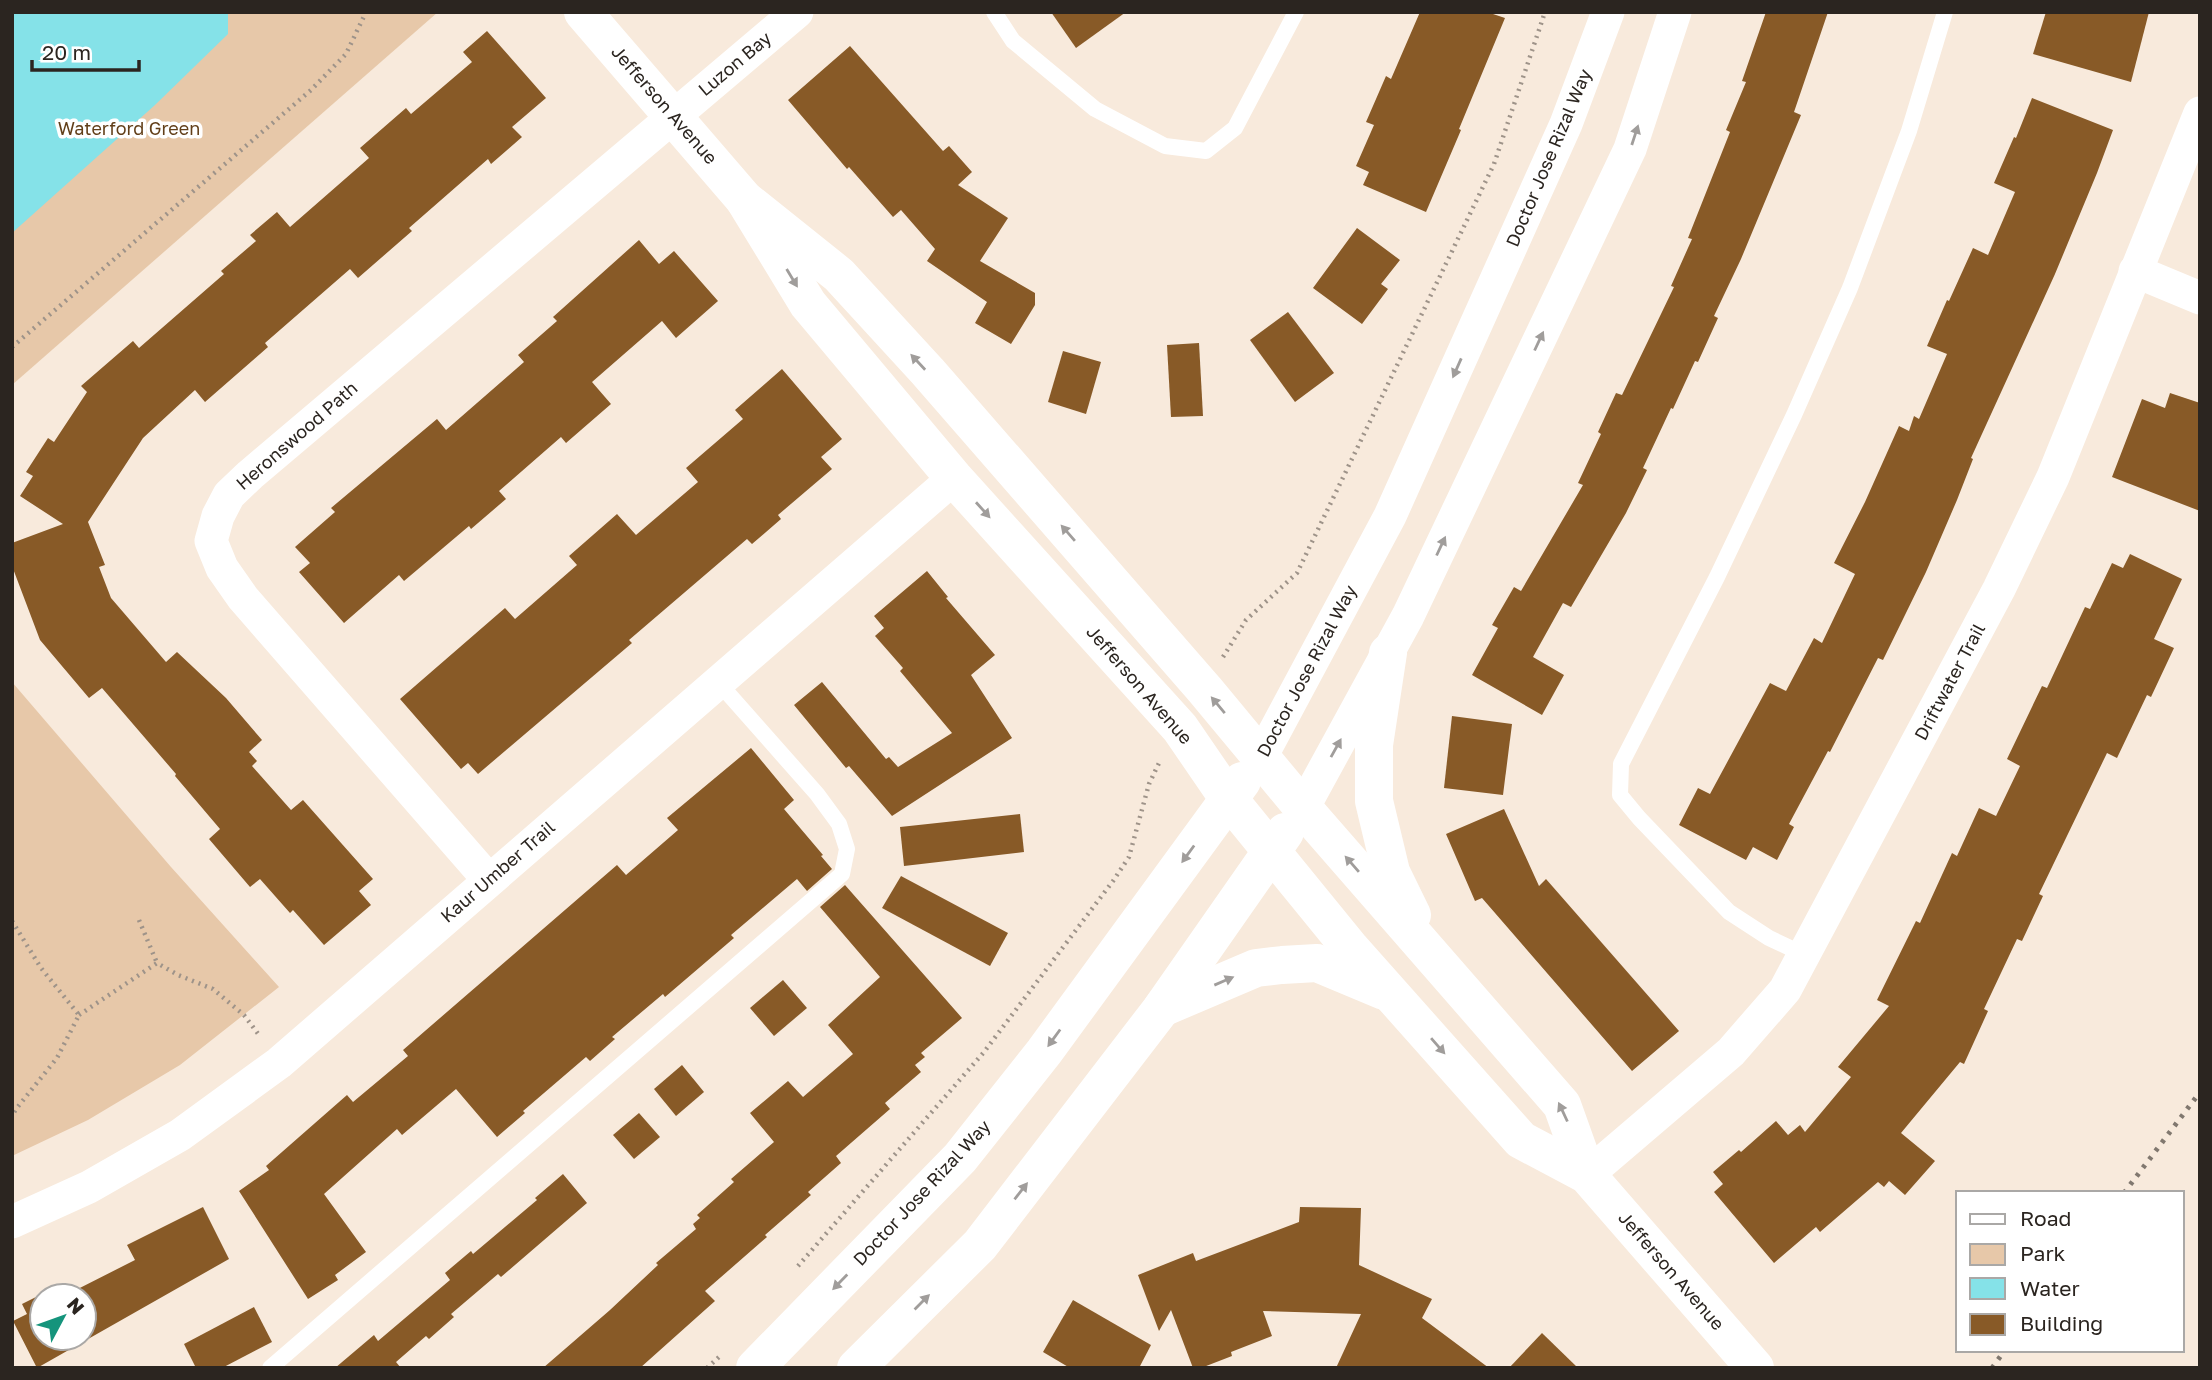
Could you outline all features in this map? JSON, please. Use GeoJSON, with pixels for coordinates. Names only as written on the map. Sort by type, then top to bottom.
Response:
{"type":"FeatureCollection","features":[{"type":"Feature","properties":{"kind":"street","name":"Jefferson Avenue"},"geometry":{"type":"LineString","coordinates":[[583,12],[744,199],[808,304],[954,478],[1180,728],[1228,798],[1351,949],[1521,1140],[1587,1175],[1755,1368]]}},
{"type":"Feature","properties":{"kind":"street","name":"Luzon Bay"},"geometry":{"type":"LineString","coordinates":[[674,116],[797,12]]}},
{"type":"Feature","properties":{"kind":"street","name":"Doctor Jose Rizal Way"},"geometry":{"type":"LineString","coordinates":[[738,1361],[960,1158],[1044,1052],[1228,798],[1261,757],[1390,516],[1566,124],[1608,12]]}},
{"type":"Feature","properties":{"kind":"street"},"geometry":{"type":"LineString","coordinates":[[856,1368],[980,1245],[1162,1008],[1303,808],[1408,616],[1630,149],[1675,12]]}},
{"type":"Feature","properties":{"kind":"street","name":"Driftwater Trail"},"geometry":{"type":"LineString","coordinates":[[1587,1175],[1731,1052],[1785,990],[1999,589],[2053,477],[2200,113]]}},
{"type":"Feature","properties":{"kind":"street","name":"Heronswood Path"},"geometry":{"type":"LineString","coordinates":[[488,879],[243,598],[222,568],[211,541],[218,516],[229,495],[250,475],[674,116]]}},
{"type":"Feature","properties":{"kind":"street","name":"Jefferson Avenue"},"geometry":{"type":"LineString","coordinates":[[744,199],[839,275],[928,372],[1205,690],[1303,808],[1562,1105],[1587,1175]]}},
{"type":"Feature","properties":{"kind":"street"},"geometry":{"type":"LineString","coordinates":[[2135,271],[2200,298]]}},
{"type":"Feature","properties":{"kind":"street","name":"Kaur Umber Trail"},"geometry":{"type":"LineString","coordinates":[[12,1222],[89,1187],[180,1135],[279,1063],[488,879],[954,478]]}},
{"type":"Feature","properties":{"kind":"street"},"geometry":{"type":"LineString","coordinates":[[1388,653],[1374,745],[1374,800],[1391,872],[1433,958]]}},
{"type":"Feature","properties":{"kind":"street"},"geometry":{"type":"LineString","coordinates":[[1162,1008],[1256,968],[1317,963],[1393,995]]}},
{"type":"Feature","properties":{"kind":"lane"},"geometry":{"type":"LineString","coordinates":[[994,12],[1013,41],[1095,109],[1165,146],[1206,150],[1235,128],[1296,12]]}},
{"type":"Feature","properties":{"kind":"lane"},"geometry":{"type":"LineString","coordinates":[[1805,955],[1769,938],[1729,912],[1683,865],[1620,795],[1621,764],[1717,577],[1794,415],[1850,288],[1909,131],[1945,12]]}},
{"type":"Feature","properties":{"kind":"lane"},"geometry":{"type":"LineString","coordinates":[[270,1368],[842,874],[847,849],[839,824],[817,794],[718,682]]}},
{"type":"Feature","properties":{"kind":"path"},"geometry":{"type":"LineString","coordinates":[[12,347],[310,90],[346,54],[366,12]]}},
{"type":"Feature","properties":{"kind":"path"},"geometry":{"type":"LineString","coordinates":[[1219,664],[1245,620],[1297,573],[1494,164],[1545,12]]}},
{"type":"Feature","properties":{"kind":"path"},"geometry":{"type":"LineString","coordinates":[[794,1271],[984,1052],[1113,881],[1129,857],[1149,784],[1161,761]]}},
{"type":"Feature","properties":{"kind":"path"},"geometry":{"type":"LineString","coordinates":[[139,920],[157,963],[213,989],[244,1015]]}},
{"type":"Feature","properties":{"kind":"path"},"geometry":{"type":"LineString","coordinates":[[12,922],[41,968],[79,1015]]}},
{"type":"Feature","properties":{"kind":"path"},"geometry":{"type":"LineString","coordinates":[[12,1116],[57,1058],[79,1015],[157,963]]}},
{"type":"Feature","properties":{"kind":"path"},"geometry":{"type":"LineString","coordinates":[[707,1368],[738,1361]]}},
{"type":"Feature","properties":{"kind":"green space","name":"Waterford Green"},"geometry":{"type":"Polygon","coordinates":[[[12,12],[438,12],[12,385],[12,12]]]}},
{"type":"Feature","properties":{"kind":"green space"},"geometry":{"type":"Polygon","coordinates":[[[12,682],[171,867],[279,987],[180,1065],[88,1120],[12,1156],[12,682]]]}},
{"type":"Feature","properties":{"kind":"water"},"geometry":{"type":"Polygon","coordinates":[[[12,12],[228,12],[228,34],[155,105],[12,233],[12,12]]]}},
{"type":"Feature","properties":{"kind":"building"},"geometry":{"type":"Polygon","coordinates":[[[1051,12],[1126,12],[1076,48],[1051,12]]]}},
{"type":"Feature","properties":{"kind":"building"},"geometry":{"type":"Polygon","coordinates":[[[1420,12],[1487,12],[1505,18],[1426,212],[1363,185],[1369,172],[1356,166],[1374,125],[1366,122],[1386,76],[1391,79],[1420,12]]]}},
{"type":"Feature","properties":{"kind":"building"},"geometry":{"type":"Polygon","coordinates":[[[1766,12],[1828,12],[1794,112],[1801,115],[1741,259],[1714,316],[1718,318],[1698,362],[1695,361],[1673,409],[1671,408],[1643,468],[1647,470],[1626,513],[1571,607],[1563,603],[1533,657],[1564,675],[1542,715],[1472,675],[1498,628],[1492,625],[1514,587],[1521,591],[1583,485],[1578,483],[1601,434],[1598,432],[1616,393],[1622,395],[1674,287],[1671,286],[1692,239],[1688,238],[1730,132],[1726,130],[1746,82],[1742,81],[1766,12]]]}},
{"type":"Feature","properties":{"kind":"building"},"geometry":{"type":"Polygon","coordinates":[[[2046,12],[2149,12],[2131,82],[2033,54],[2046,12]]]}},
{"type":"Feature","properties":{"kind":"building"},"geometry":{"type":"Polygon","coordinates":[[[487,31],[546,98],[512,127],[522,137],[491,164],[488,159],[409,228],[412,231],[358,278],[350,269],[265,343],[268,347],[205,402],[195,390],[143,438],[88,522],[105,565],[99,567],[111,598],[166,662],[177,652],[226,698],[262,740],[249,752],[257,761],[252,766],[291,810],[303,800],[373,879],[359,891],[371,905],[324,945],[293,910],[290,913],[260,879],[250,887],[209,839],[220,829],[176,774],[102,688],[89,698],[40,640],[12,566],[12,543],[63,524],[20,496],[33,476],[26,472],[48,438],[54,442],[87,392],[81,386],[133,341],[139,348],[224,274],[221,271],[256,241],[250,235],[277,212],[290,227],[369,158],[360,148],[406,108],[411,114],[472,62],[463,52],[487,31]]]}},
{"type":"Feature","properties":{"kind":"building"},"geometry":{"type":"Polygon","coordinates":[[[850,46],[943,151],[949,146],[972,172],[958,185],[1008,218],[980,261],[1035,293],[1035,305],[1011,344],[975,323],[987,302],[927,261],[935,249],[901,210],[893,217],[849,167],[847,169],[788,100],[850,46]]]}},
{"type":"Feature","properties":{"kind":"building"},"geometry":{"type":"Polygon","coordinates":[[[2032,98],[2113,130],[2097,173],[2055,274],[1971,458],[1973,459],[1957,500],[1926,572],[1883,660],[1878,658],[1830,752],[1828,751],[1789,824],[1794,827],[1777,860],[1753,847],[1746,860],[1679,825],[1698,788],[1710,794],[1770,683],[1786,691],[1814,638],[1822,643],[1855,574],[1834,563],[1899,426],[1909,431],[1914,416],[1919,419],[1947,354],[1927,346],[1947,300],[1949,301],[1973,248],[1988,255],[2015,192],[1994,183],[2032,98]]]}},
{"type":"Feature","properties":{"kind":"building"},"geometry":{"type":"Polygon","coordinates":[[[1357,228],[1400,260],[1381,284],[1388,289],[1362,324],[1313,288],[1357,228]]]}},
{"type":"Feature","properties":{"kind":"building"},"geometry":{"type":"Polygon","coordinates":[[[639,240],[659,264],[674,251],[718,301],[676,338],[662,321],[592,382],[611,404],[566,443],[561,437],[499,491],[506,499],[471,529],[469,526],[404,581],[399,575],[344,623],[299,572],[310,563],[295,547],[335,512],[331,508],[437,419],[446,430],[524,362],[518,355],[557,321],[553,317],[639,240]]]}},
{"type":"Feature","properties":{"kind":"building"},"geometry":{"type":"Polygon","coordinates":[[[1288,312],[1334,373],[1295,402],[1250,340],[1288,312]]]}},
{"type":"Feature","properties":{"kind":"building"},"geometry":{"type":"Polygon","coordinates":[[[1199,343],[1203,416],[1171,417],[1167,345],[1199,343]]]}},
{"type":"Feature","properties":{"kind":"building"},"geometry":{"type":"Polygon","coordinates":[[[1063,351],[1101,362],[1086,414],[1048,402],[1063,351]]]}},
{"type":"Feature","properties":{"kind":"building"},"geometry":{"type":"Polygon","coordinates":[[[782,369],[842,439],[821,457],[832,469],[778,515],[781,519],[752,544],[747,539],[629,640],[632,643],[478,774],[468,763],[461,769],[400,699],[505,608],[515,619],[577,565],[569,556],[617,514],[636,535],[698,482],[686,468],[743,419],[735,410],[782,369]]]}},
{"type":"Feature","properties":{"kind":"building"},"geometry":{"type":"Polygon","coordinates":[[[2170,393],[2200,403],[2200,511],[2112,477],[2142,399],[2165,408],[2170,393]]]}},
{"type":"Feature","properties":{"kind":"building"},"geometry":{"type":"Polygon","coordinates":[[[2130,554],[2182,579],[2154,639],[2174,648],[2151,697],[2147,695],[2117,758],[2107,753],[2039,894],[2043,896],[2022,941],[2017,939],[1984,1009],[1988,1011],[1964,1064],[1960,1062],[1901,1133],[1935,1161],[1905,1195],[1889,1181],[1884,1187],[1878,1182],[1820,1232],[1816,1227],[1774,1263],[1714,1192],[1723,1184],[1713,1172],[1776,1121],[1788,1135],[1800,1125],[1805,1132],[1851,1077],[1838,1067],[1889,1006],[1877,1000],[1916,921],[1920,923],[1952,853],[1957,856],[1979,808],[1996,816],[2020,766],[2007,759],[2042,686],[2047,688],[2085,607],[2090,609],[2112,563],[2123,568],[2130,554]]]}},
{"type":"Feature","properties":{"kind":"building"},"geometry":{"type":"Polygon","coordinates":[[[927,571],[948,597],[946,598],[995,655],[971,675],[1012,738],[892,816],[849,766],[846,768],[794,705],[822,682],[886,759],[889,757],[898,767],[952,733],[900,671],[903,668],[875,636],[884,628],[874,616],[927,571]]]}},
{"type":"Feature","properties":{"kind":"building"},"geometry":{"type":"Polygon","coordinates":[[[1452,716],[1512,724],[1503,795],[1444,788],[1452,716]]]}},
{"type":"Feature","properties":{"kind":"building"},"geometry":{"type":"Polygon","coordinates":[[[751,748],[794,800],[784,809],[832,869],[807,891],[797,879],[731,935],[734,938],[665,997],[663,994],[612,1037],[615,1039],[590,1061],[586,1057],[497,1137],[456,1089],[402,1135],[397,1129],[324,1194],[366,1252],[335,1275],[338,1280],[308,1299],[239,1191],[269,1170],[266,1166],[347,1095],[353,1102],[408,1056],[403,1050],[617,865],[626,875],[678,830],[667,818],[751,748]]]}},
{"type":"Feature","properties":{"kind":"building"},"geometry":{"type":"Polygon","coordinates":[[[1504,809],[1539,886],[1546,879],[1679,1031],[1632,1071],[1482,898],[1475,901],[1446,834],[1504,809]]]}},
{"type":"Feature","properties":{"kind":"building"},"geometry":{"type":"Polygon","coordinates":[[[1020,814],[1024,852],[904,866],[900,827],[1020,814]]]}},
{"type":"Feature","properties":{"kind":"building"},"geometry":{"type":"Polygon","coordinates":[[[901,876],[1008,933],[990,966],[882,908],[901,876]]]}},
{"type":"Feature","properties":{"kind":"building"},"geometry":{"type":"Polygon","coordinates":[[[845,885],[962,1018],[921,1053],[925,1057],[915,1065],[921,1072],[885,1103],[890,1109],[836,1156],[841,1163],[808,1192],[811,1195],[705,1291],[715,1301],[640,1368],[543,1368],[610,1310],[658,1265],[656,1263],[696,1229],[693,1224],[700,1218],[697,1215],[734,1182],[731,1179],[774,1142],[750,1113],[788,1081],[803,1097],[853,1054],[828,1025],[880,977],[820,907],[845,885]]]}},
{"type":"Feature","properties":{"kind":"building"},"geometry":{"type":"Polygon","coordinates":[[[783,980],[807,1008],[774,1036],[750,1008],[783,980]]]}},
{"type":"Feature","properties":{"kind":"building"},"geometry":{"type":"Polygon","coordinates":[[[682,1065],[704,1092],[676,1116],[654,1089],[682,1065]]]}},
{"type":"Feature","properties":{"kind":"building"},"geometry":{"type":"Polygon","coordinates":[[[639,1113],[660,1137],[634,1159],[613,1135],[639,1113]]]}},
{"type":"Feature","properties":{"kind":"building"},"geometry":{"type":"Polygon","coordinates":[[[563,1174],[587,1203],[501,1277],[498,1274],[451,1314],[454,1317],[429,1339],[426,1336],[396,1362],[401,1368],[335,1368],[374,1335],[378,1341],[450,1280],[445,1273],[471,1251],[473,1254],[537,1200],[535,1198],[563,1174]]]}},
{"type":"Feature","properties":{"kind":"building"},"geometry":{"type":"Polygon","coordinates":[[[203,1207],[229,1259],[98,1333],[98,1282],[92,1282],[135,1260],[127,1245],[203,1207]]]}},
{"type":"Feature","properties":{"kind":"building"},"geometry":{"type":"Polygon","coordinates":[[[1300,1207],[1361,1208],[1359,1265],[1432,1299],[1422,1318],[1489,1368],[1336,1368],[1361,1314],[1263,1311],[1272,1336],[1231,1352],[1232,1356],[1201,1368],[1193,1368],[1171,1310],[1159,1331],[1138,1275],[1193,1253],[1196,1261],[1299,1222],[1300,1207]]]}},
{"type":"Feature","properties":{"kind":"building"},"geometry":{"type":"Polygon","coordinates":[[[1073,1300],[1151,1345],[1139,1368],[1070,1368],[1043,1352],[1073,1300]]]}},
{"type":"Feature","properties":{"kind":"building"},"geometry":{"type":"Polygon","coordinates":[[[28,1301],[28,1350],[13,1321],[27,1314],[22,1304],[28,1301]]]}},
{"type":"Feature","properties":{"kind":"building"},"geometry":{"type":"Polygon","coordinates":[[[254,1307],[272,1342],[222,1368],[196,1368],[184,1344],[254,1307]]]}},
{"type":"Feature","properties":{"kind":"building"},"geometry":{"type":"Polygon","coordinates":[[[1542,1333],[1578,1368],[1509,1368],[1542,1333]]]}},
{"type":"Feature","properties":{"kind":"building"},"geometry":{"type":"Polygon","coordinates":[[[29,1352],[65,1352],[37,1368],[29,1352]]]}},
{"type":"Feature","properties":{"kind":"railway"},"geometry":{"type":"LineString","coordinates":[[2126,1191],[2200,1092]]}},
{"type":"Feature","properties":{"kind":"railway"},"geometry":{"type":"LineString","coordinates":[[1992,1368],[2004,1352]]}}]}
